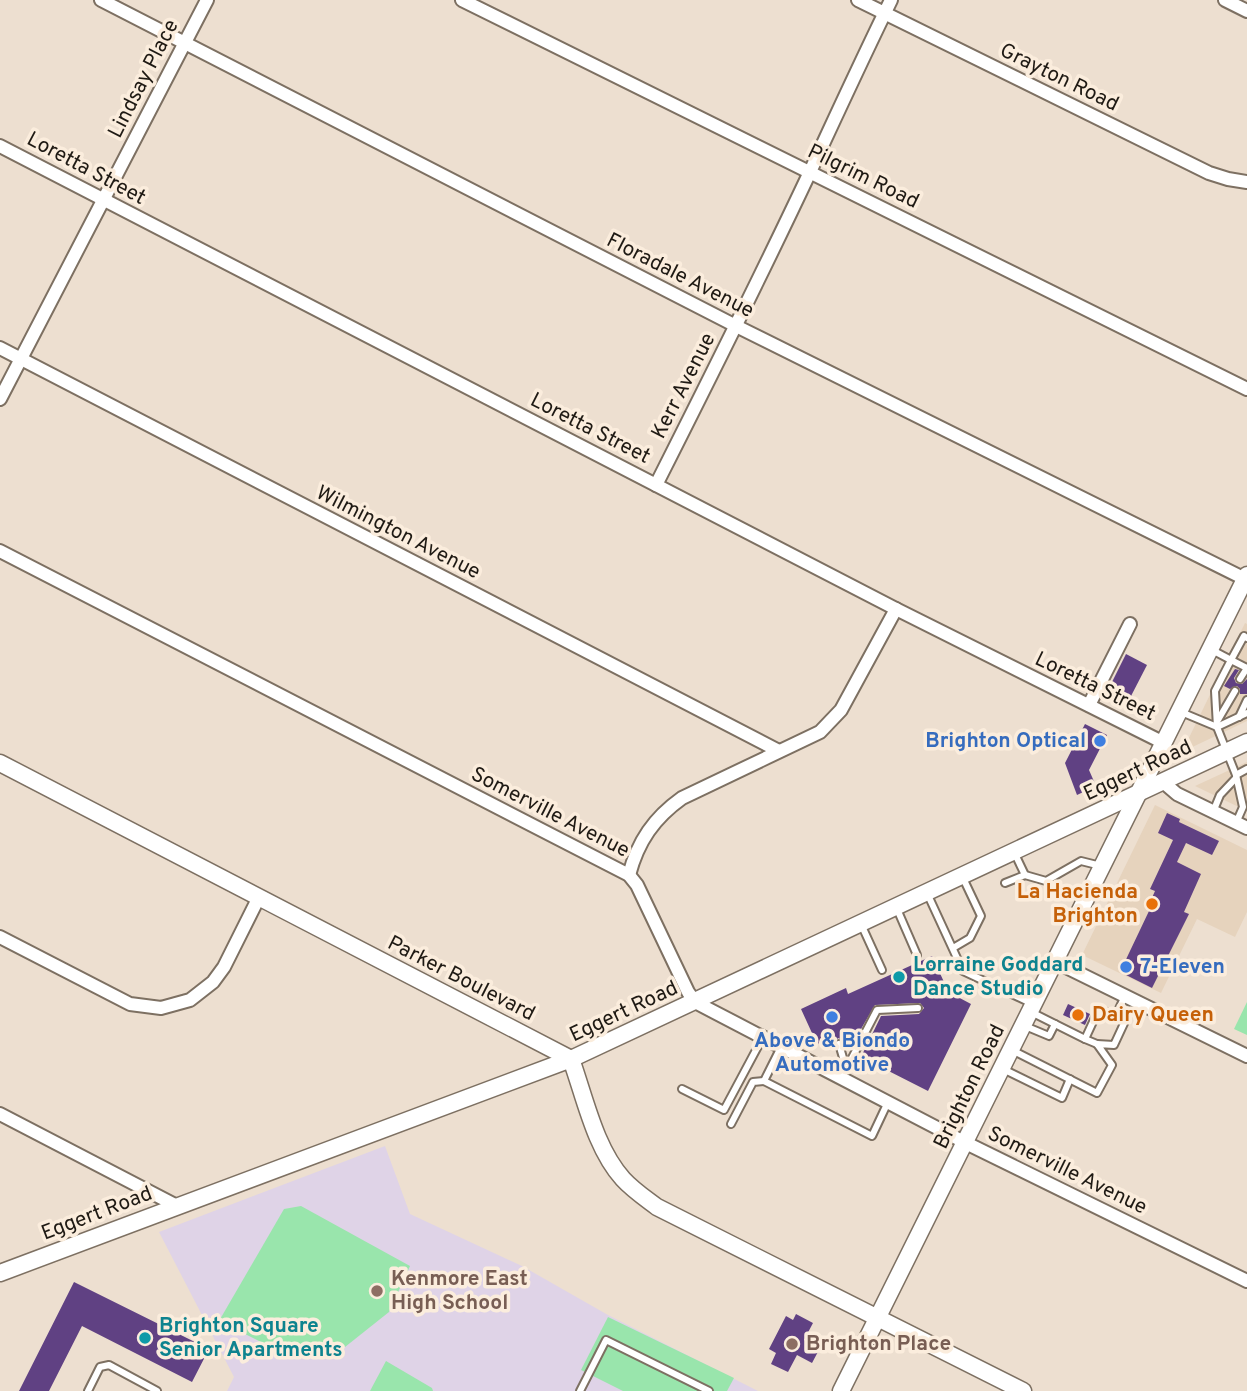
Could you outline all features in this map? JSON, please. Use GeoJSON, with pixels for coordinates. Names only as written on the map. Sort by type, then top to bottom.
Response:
{"type":"FeatureCollection","features":[{"type":"Feature","properties":{"kind":"street","name":"Floradale Avenue"},"geometry":{"type":"LineString","coordinates":[[101,0],[736,326],[1246,577]]}},
{"type":"Feature","properties":{"kind":"street","name":"Lindsay Place"},"geometry":{"type":"LineString","coordinates":[[0,399],[207,0]]}},
{"type":"Feature","properties":{"kind":"street","name":"Pilgrim Road"},"geometry":{"type":"LineString","coordinates":[[462,0],[1247,390]]}},
{"type":"Feature","properties":{"kind":"street","name":"Grayton Road"},"geometry":{"type":"LineString","coordinates":[[858,0],[1209,173],[1228,180],[1247,182]]}},
{"type":"Feature","properties":{"kind":"street","name":"Kerr Avenue"},"geometry":{"type":"LineString","coordinates":[[656,485],[736,326],[810,172],[848,85],[891,0]]}},
{"type":"Feature","properties":{"kind":"street"},"geometry":{"type":"LineString","coordinates":[[1225,0],[1247,11]]}},
{"type":"Feature","properties":{"kind":"street","name":"Loretta Street"},"geometry":{"type":"LineString","coordinates":[[0,146],[896,609],[1164,743]]}},
{"type":"Feature","properties":{"kind":"street","name":"Wilmington Avenue"},"geometry":{"type":"LineString","coordinates":[[0,348],[779,751]]}},
{"type":"Feature","properties":{"kind":"street","name":"Somerville Avenue"},"geometry":{"type":"LineString","coordinates":[[0,551],[629,875],[637,885],[695,1002],[781,1047],[844,1073],[888,1102],[966,1143],[1247,1280]]}},
{"type":"Feature","properties":{"kind":"street","name":"Brighton Road"},"geometry":{"type":"LineString","coordinates":[[841,1391],[1246,577]]}},
{"type":"Feature","properties":{"kind":"street"},"geometry":{"type":"LineString","coordinates":[[629,875],[642,839],[667,809],[682,798],[820,732],[841,710],[896,609]]}},
{"type":"Feature","properties":{"kind":"street"},"geometry":{"type":"LineString","coordinates":[[1089,705],[1130,624]]}},
{"type":"Feature","properties":{"kind":"street","name":"Eggert Road"},"geometry":{"type":"LineString","coordinates":[[0,1273],[571,1059],[1247,742]]}},
{"type":"Feature","properties":{"kind":"street","name":"Parker Boulevard"},"geometry":{"type":"LineString","coordinates":[[0,763],[571,1059]]}},
{"type":"Feature","properties":{"kind":"street"},"geometry":{"type":"LineString","coordinates":[[1163,782],[1177,794],[1242,826]]}},
{"type":"Feature","properties":{"kind":"street"},"geometry":{"type":"LineString","coordinates":[[0,937],[130,1004],[161,1007],[190,1000],[213,982],[224,967],[259,897]]}},
{"type":"Feature","properties":{"kind":"street"},"geometry":{"type":"LineString","coordinates":[[1056,962],[1247,1056]]}},
{"type":"Feature","properties":{"kind":"street"},"geometry":{"type":"LineString","coordinates":[[571,1059],[598,1136],[610,1160],[622,1178],[639,1194],[657,1207],[1023,1391]]}},
{"type":"Feature","properties":{"kind":"street"},"geometry":{"type":"LineString","coordinates":[[0,1114],[177,1206]]}},
{"type":"Feature","properties":{"kind":"lane"},"geometry":{"type":"LineString","coordinates":[[1242,826],[1245,810],[1217,724],[1215,691],[1244,636],[1247,638]]}},
{"type":"Feature","properties":{"kind":"lane"},"geometry":{"type":"LineString","coordinates":[[1210,650],[1247,668],[1240,679]]}},
{"type":"Feature","properties":{"kind":"lane"},"geometry":{"type":"LineString","coordinates":[[1217,724],[1235,691]]}},
{"type":"Feature","properties":{"kind":"lane"},"geometry":{"type":"LineString","coordinates":[[1238,717],[1247,700]]}},
{"type":"Feature","properties":{"kind":"lane"},"geometry":{"type":"LineString","coordinates":[[1180,711],[1217,724],[1247,713]]}},
{"type":"Feature","properties":{"kind":"lane"},"geometry":{"type":"LineString","coordinates":[[1213,812],[1220,796],[1236,776],[1247,769]]}},
{"type":"Feature","properties":{"kind":"lane"},"geometry":{"type":"LineString","coordinates":[[1014,852],[1025,875]]}},
{"type":"Feature","properties":{"kind":"lane"},"geometry":{"type":"LineString","coordinates":[[1005,883],[1025,875],[1046,881],[1081,861],[1103,867]]}},
{"type":"Feature","properties":{"kind":"lane"},"geometry":{"type":"LineString","coordinates":[[953,948],[970,938],[981,916],[962,876]]}},
{"type":"Feature","properties":{"kind":"lane"},"geometry":{"type":"LineString","coordinates":[[927,893],[963,971],[1030,1014],[1055,1024],[1085,1039],[1097,1044],[1114,1045],[1127,1017],[1098,1011],[1085,1039]]}},
{"type":"Feature","properties":{"kind":"lane"},"geometry":{"type":"LineString","coordinates":[[896,907],[917,955]]}},
{"type":"Feature","properties":{"kind":"lane"},"geometry":{"type":"LineString","coordinates":[[861,924],[882,970]]}},
{"type":"Feature","properties":{"kind":"lane"},"geometry":{"type":"LineString","coordinates":[[1117,1013],[1125,996]]}},
{"type":"Feature","properties":{"kind":"lane"},"geometry":{"type":"LineString","coordinates":[[844,1073],[877,1010],[918,1008]]}},
{"type":"Feature","properties":{"kind":"lane"},"geometry":{"type":"LineString","coordinates":[[1030,1014],[1049,1036],[1055,1024]]}},
{"type":"Feature","properties":{"kind":"lane"},"geometry":{"type":"LineString","coordinates":[[682,1088],[724,1110],[763,1037]]}},
{"type":"Feature","properties":{"kind":"lane"},"geometry":{"type":"LineString","coordinates":[[839,1044],[844,1073]]}},
{"type":"Feature","properties":{"kind":"lane"},"geometry":{"type":"LineString","coordinates":[[1012,1050],[1097,1093],[1112,1065],[1097,1044]]}},
{"type":"Feature","properties":{"kind":"lane"},"geometry":{"type":"LineString","coordinates":[[764,1081],[781,1047]]}},
{"type":"Feature","properties":{"kind":"lane"},"geometry":{"type":"LineString","coordinates":[[1003,1069],[1062,1098],[1070,1079]]}},
{"type":"Feature","properties":{"kind":"lane"},"geometry":{"type":"LineString","coordinates":[[732,1124],[753,1082],[764,1081],[872,1136],[888,1102]]}},
{"type":"Feature","properties":{"kind":"lane"},"geometry":{"type":"LineString","coordinates":[[580,1391],[606,1340],[709,1391]]}},
{"type":"Feature","properties":{"kind":"lane"},"geometry":{"type":"LineString","coordinates":[[88,1391],[100,1367],[109,1365],[157,1391]]}},
{"type":"Feature","properties":{"kind":"path"},"geometry":{"type":"LineString","coordinates":[[1186,740],[1191,749]]}},
{"type":"Feature","properties":{"kind":"shaded area"},"geometry":{"type":"Polygon","coordinates":[[[1245,623],[1247,721],[1182,752],[1245,623]]]}},
{"type":"Feature","properties":{"kind":"shaded area"},"geometry":{"type":"Polygon","coordinates":[[[1247,762],[1247,811],[1195,786],[1247,762]]]}},
{"type":"Feature","properties":{"kind":"shaded area"},"geometry":{"type":"Polygon","coordinates":[[[1155,805],[1247,850],[1247,912],[1235,937],[1197,919],[1161,993],[1082,955],[1155,805]]]}},
{"type":"Feature","properties":{"kind":"shaded area","name":"Kenmore East High School"},"geometry":{"type":"Polygon","coordinates":[[[385,1146],[410,1214],[522,1266],[608,1315],[758,1391],[227,1391],[234,1377],[159,1232],[385,1146]]]}},
{"type":"Feature","properties":{"kind":"green space"},"geometry":{"type":"Polygon","coordinates":[[[1247,1002],[1247,1035],[1234,1029],[1247,1002]]]}},
{"type":"Feature","properties":{"kind":"green space"},"geometry":{"type":"Polygon","coordinates":[[[301,1206],[410,1266],[389,1312],[345,1347],[307,1354],[265,1344],[219,1321],[284,1209],[301,1206]]]}},
{"type":"Feature","properties":{"kind":"green space"},"geometry":{"type":"Polygon","coordinates":[[[608,1317],[734,1378],[727,1391],[623,1391],[581,1370],[608,1317]]]}},
{"type":"Feature","properties":{"kind":"green space"},"geometry":{"type":"Polygon","coordinates":[[[386,1361],[432,1388],[433,1391],[370,1391],[386,1361]]]}},
{"type":"Feature","properties":{"kind":"building"},"geometry":{"type":"Polygon","coordinates":[[[1126,654],[1147,665],[1130,698],[1109,688],[1126,654]]]}},
{"type":"Feature","properties":{"kind":"building"},"geometry":{"type":"Polygon","coordinates":[[[1235,669],[1239,670],[1234,678],[1236,683],[1242,684],[1247,679],[1247,694],[1240,694],[1237,686],[1230,689],[1224,686],[1235,669]]]}},
{"type":"Feature","properties":{"kind":"building"},"geometry":{"type":"Polygon","coordinates":[[[1085,724],[1107,735],[1089,770],[1096,786],[1077,795],[1065,763],[1085,724]]]}},
{"type":"Feature","properties":{"kind":"building"},"geometry":{"type":"Polygon","coordinates":[[[1167,813],[1180,819],[1179,822],[1219,841],[1212,855],[1186,843],[1177,862],[1201,874],[1184,912],[1189,914],[1152,988],[1120,972],[1149,911],[1147,909],[1155,891],[1150,889],[1173,840],[1158,833],[1167,813]]]}},
{"type":"Feature","properties":{"kind":"building"},"geometry":{"type":"Polygon","coordinates":[[[932,956],[944,982],[939,987],[971,1004],[928,1091],[861,1057],[881,1016],[919,1014],[924,1008],[920,1003],[875,1005],[854,1041],[838,1038],[827,1048],[824,1041],[817,1044],[801,1009],[846,988],[848,994],[932,956]]]}},
{"type":"Feature","properties":{"kind":"building","name":"Dairy Queen"},"geometry":{"type":"Polygon","coordinates":[[[1068,1004],[1090,1014],[1085,1025],[1063,1015],[1068,1004]]]}},
{"type":"Feature","properties":{"kind":"building","name":"Brighton Square Senior Apartments"},"geometry":{"type":"Polygon","coordinates":[[[74,1282],[209,1349],[192,1382],[82,1326],[49,1391],[19,1391],[74,1282]]]}},
{"type":"Feature","properties":{"kind":"building","name":"Brighton Place"},"geometry":{"type":"Polygon","coordinates":[[[796,1314],[813,1323],[804,1340],[820,1348],[812,1363],[797,1355],[788,1372],[771,1364],[776,1353],[769,1349],[786,1316],[793,1320],[796,1314]]]}},
{"type":"Feature","properties":{"kind":"place","name":"Brighton Optical"},"geometry":{"type":"Point","coordinates":[1100,741]}},
{"type":"Feature","properties":{"kind":"place","name":"La Hacienda Brighton"},"geometry":{"type":"Point","coordinates":[1152,904]}},
{"type":"Feature","properties":{"kind":"place","name":"7-Eleven"},"geometry":{"type":"Point","coordinates":[1126,967]}},
{"type":"Feature","properties":{"kind":"place","name":"Lorraine Goddard Dance Studio"},"geometry":{"type":"Point","coordinates":[899,977]}},
{"type":"Feature","properties":{"kind":"place","name":"Dairy Queen"},"geometry":{"type":"Point","coordinates":[1078,1015]}},
{"type":"Feature","properties":{"kind":"place","name":"Above & Biondo Automotive"},"geometry":{"type":"Point","coordinates":[832,1017]}},
{"type":"Feature","properties":{"kind":"place","name":"Kenmore East High School"},"geometry":{"type":"Point","coordinates":[377,1291]}},
{"type":"Feature","properties":{"kind":"place","name":"Brighton Square Senior Apartments"},"geometry":{"type":"Point","coordinates":[145,1338]}},
{"type":"Feature","properties":{"kind":"place","name":"Brighton Place"},"geometry":{"type":"Point","coordinates":[792,1344]}}]}
